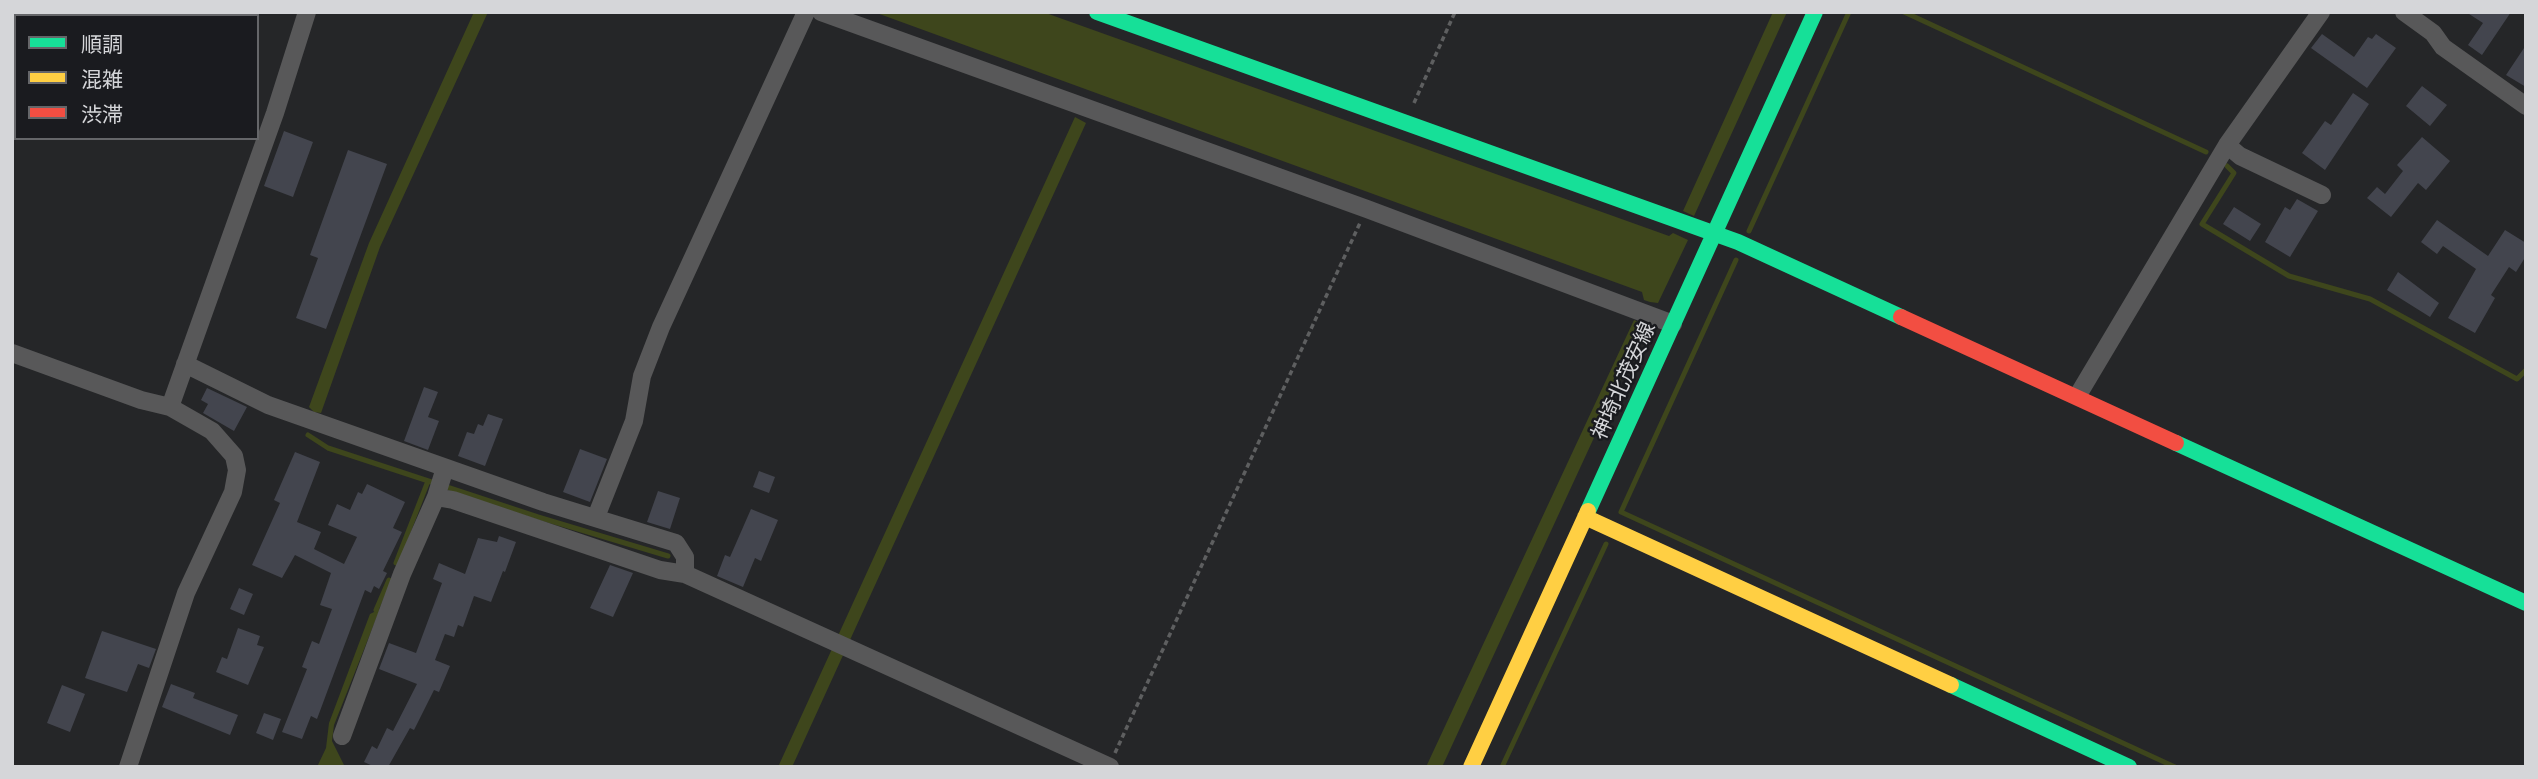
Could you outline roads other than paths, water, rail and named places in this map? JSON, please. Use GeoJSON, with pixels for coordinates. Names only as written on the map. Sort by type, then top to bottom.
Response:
{"type":"FeatureCollection","features":[{"type":"Feature","properties":{"kind":"street"},"geometry":{"type":"LineString","coordinates":[[170,407],[275,113],[307,12]]}},
{"type":"Feature","properties":{"kind":"street"},"geometry":{"type":"LineString","coordinates":[[596,517],[634,421],[642,376],[662,327],[806,12]]}},
{"type":"Feature","properties":{"kind":"street"},"geometry":{"type":"LineString","coordinates":[[821,12],[1367,209],[1673,324]]}},
{"type":"Feature","properties":{"kind":"street"},"geometry":{"type":"LineString","coordinates":[[1097,12],[1714,233],[2078,395],[2526,603]]}},
{"type":"Feature","properties":{"kind":"street","name":"神埼北茂安線"},"geometry":{"type":"LineString","coordinates":[[1471,767],[1815,12]]}},
{"type":"Feature","properties":{"kind":"street"},"geometry":{"type":"LineString","coordinates":[[2078,395],[2227,145],[2321,12]]}},
{"type":"Feature","properties":{"kind":"street"},"geometry":{"type":"LineString","coordinates":[[2404,12],[2433,33],[2443,47],[2526,106]]}},
{"type":"Feature","properties":{"kind":"street"},"geometry":{"type":"LineString","coordinates":[[2227,145],[2240,156],[2322,195]]}},
{"type":"Feature","properties":{"kind":"street"},"geometry":{"type":"LineString","coordinates":[[12,353],[141,400],[170,407],[212,431],[234,456],[237,470],[233,492],[186,593],[128,767]]}},
{"type":"Feature","properties":{"kind":"street"},"geometry":{"type":"LineString","coordinates":[[185,364],[440,483],[596,517],[676,543],[685,557],[685,573]]}},
{"type":"Feature","properties":{"kind":"street"},"geometry":{"type":"LineString","coordinates":[[440,483],[453,500],[660,570],[685,573],[1110,766]]}},
{"type":"Feature","properties":{"kind":"street"},"geometry":{"type":"LineString","coordinates":[[342,736],[402,574],[440,483]]}},
{"type":"Feature","properties":{"kind":"street"},"geometry":{"type":"LineString","coordinates":[[1585,517],[2129,767]]}},
{"type":"Feature","properties":{"kind":"waterway"},"geometry":{"type":"LineString","coordinates":[[1749,231],[1849,12]]}},
{"type":"Feature","properties":{"kind":"waterway"},"geometry":{"type":"LineString","coordinates":[[1904,12],[2206,152]]}},
{"type":"Feature","properties":{"kind":"waterway"},"geometry":{"type":"LineString","coordinates":[[2227,166],[2234,173],[2202,224],[2289,276],[2370,299],[2517,379],[2526,370]]}},
{"type":"Feature","properties":{"kind":"waterway"},"geometry":{"type":"LineString","coordinates":[[1736,260],[1621,512],[2175,767]]}},
{"type":"Feature","properties":{"kind":"waterway"},"geometry":{"type":"LineString","coordinates":[[308,435],[328,448],[538,517],[668,556]]}},
{"type":"Feature","properties":{"kind":"waterway"},"geometry":{"type":"LineString","coordinates":[[396,563],[428,481]]}},
{"type":"Feature","properties":{"kind":"waterway"},"geometry":{"type":"LineString","coordinates":[[1502,767],[1606,544]]}},
{"type":"Feature","properties":{"kind":"waterway"},"geometry":{"type":"LineString","coordinates":[[376,610],[389,580]]}}]}
